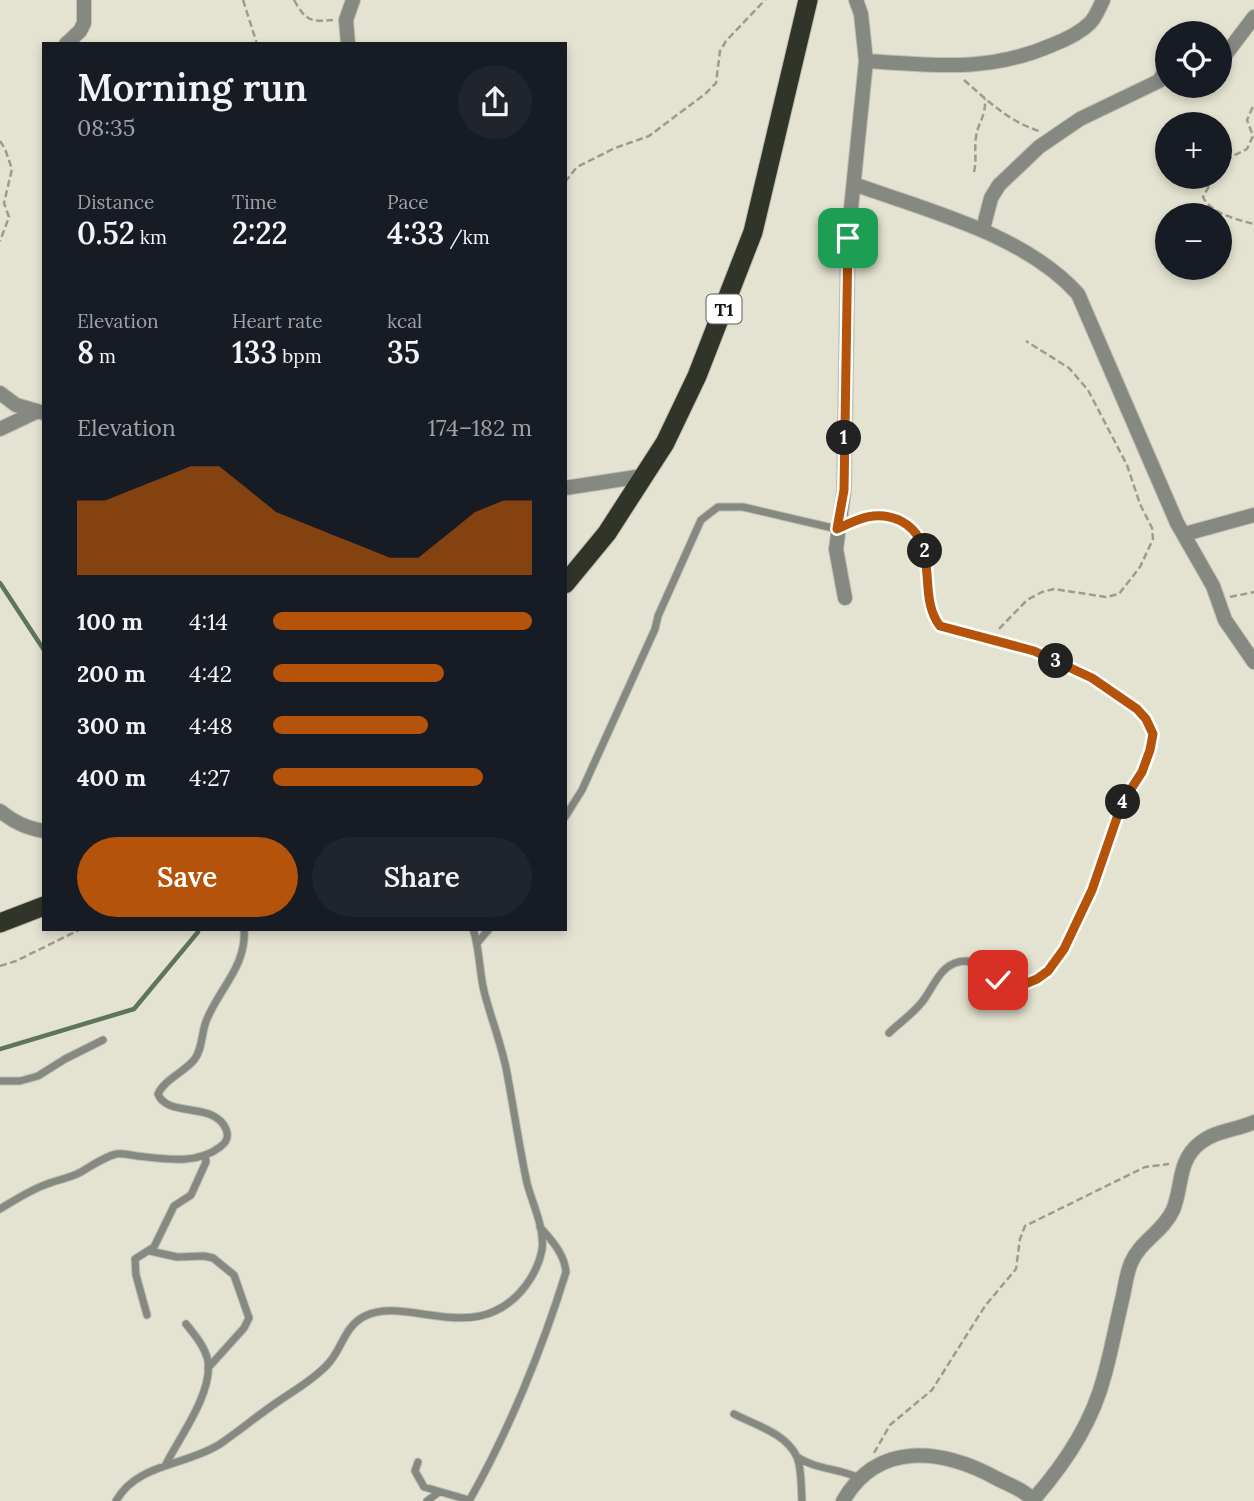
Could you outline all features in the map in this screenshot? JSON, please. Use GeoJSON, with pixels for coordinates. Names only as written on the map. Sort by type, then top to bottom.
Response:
{"type":"FeatureCollection","features":[{"type":"Feature","properties":{"kind":"highway","name":"T1"},"geometry":{"type":"LineString","coordinates":[[567,582],[607,533],[665,443],[697,376],[753,232],[808,0]]}},
{"type":"Feature","properties":{"kind":"highway"},"geometry":{"type":"LineString","coordinates":[[0,923],[42,907]]}},
{"type":"Feature","properties":{"kind":"street"},"geometry":{"type":"LineString","coordinates":[[68,42],[84,23],[84,0]]}},
{"type":"Feature","properties":{"kind":"street"},"geometry":{"type":"LineString","coordinates":[[348,42],[346,20],[353,0]]}},
{"type":"Feature","properties":{"kind":"street"},"geometry":{"type":"LineString","coordinates":[[845,598],[836,549],[844,490],[848,238],[866,61],[861,14],[856,0]]}},
{"type":"Feature","properties":{"kind":"street"},"geometry":{"type":"LineString","coordinates":[[866,61],[949,65],[1005,62],[1052,46],[1079,32],[1091,23],[1103,0]]}},
{"type":"Feature","properties":{"kind":"street"},"geometry":{"type":"LineString","coordinates":[[1232,46],[1254,17]]}},
{"type":"Feature","properties":{"kind":"street"},"geometry":{"type":"LineString","coordinates":[[983,229],[991,198],[999,185],[1040,147],[1080,118],[1155,83]]}},
{"type":"Feature","properties":{"kind":"street"},"geometry":{"type":"LineString","coordinates":[[854,184],[983,229],[1062,276],[1078,294],[1177,523],[1213,586],[1225,620],[1254,662]]}},
{"type":"Feature","properties":{"kind":"street"},"geometry":{"type":"LineString","coordinates":[[0,393],[16,405],[40,413]]}},
{"type":"Feature","properties":{"kind":"street"},"geometry":{"type":"LineString","coordinates":[[0,429],[40,413]]}},
{"type":"Feature","properties":{"kind":"street"},"geometry":{"type":"LineString","coordinates":[[567,488],[643,476]]}},
{"type":"Feature","properties":{"kind":"street"},"geometry":{"type":"LineString","coordinates":[[1185,534],[1254,515]]}},
{"type":"Feature","properties":{"kind":"street"},"geometry":{"type":"LineString","coordinates":[[0,811],[12,821],[42,831]]}},
{"type":"Feature","properties":{"kind":"street"},"geometry":{"type":"LineString","coordinates":[[843,1501],[859,1478],[892,1460],[912,1454],[926,1454],[967,1464],[1026,1492],[1033,1501],[1052,1479],[1089,1418],[1104,1377],[1130,1266],[1144,1241],[1160,1230],[1175,1206],[1183,1164],[1200,1142],[1254,1122]]}},
{"type":"Feature","properties":{"kind":"lane"},"geometry":{"type":"LineString","coordinates":[[567,814],[588,778],[701,520],[718,507],[743,507],[837,529],[867,516],[890,516],[905,523],[922,543],[926,557],[929,606],[940,626],[1034,651],[1092,678],[1117,694],[1146,719],[1153,734],[1142,772],[1122,803],[1108,850],[1085,907],[1064,949],[1048,971],[1025,984],[1015,984],[987,975],[968,961],[952,964],[936,978],[925,998],[889,1033]]}},
{"type":"Feature","properties":{"kind":"lane"},"geometry":{"type":"LineString","coordinates":[[0,1209],[31,1191],[78,1173],[116,1154],[193,1158],[216,1150],[227,1139],[224,1125],[211,1114],[166,1103],[158,1094],[161,1088],[187,1068],[198,1054],[209,1015],[243,953],[244,931]]}},
{"type":"Feature","properties":{"kind":"lane"},"geometry":{"type":"LineString","coordinates":[[116,1501],[122,1490],[135,1478],[218,1445],[308,1381],[330,1363],[346,1334],[365,1316],[380,1311],[458,1319],[480,1317],[509,1303],[530,1279],[542,1249],[540,1227],[528,1184],[502,1049],[484,989],[478,942],[474,931]]}},
{"type":"Feature","properties":{"kind":"lane"},"geometry":{"type":"LineString","coordinates":[[478,942],[487,931]]}},
{"type":"Feature","properties":{"kind":"lane"},"geometry":{"type":"LineString","coordinates":[[0,1082],[38,1076],[103,1040]]}},
{"type":"Feature","properties":{"kind":"lane"},"geometry":{"type":"LineString","coordinates":[[147,1315],[135,1259],[150,1251],[162,1234],[174,1206],[191,1195],[205,1162],[205,1155]]}},
{"type":"Feature","properties":{"kind":"lane"},"geometry":{"type":"LineString","coordinates":[[418,1462],[415,1471],[424,1487],[469,1501],[495,1453],[566,1272],[565,1260],[540,1227]]}},
{"type":"Feature","properties":{"kind":"lane"},"geometry":{"type":"LineString","coordinates":[[150,1251],[177,1257],[213,1258],[234,1275],[249,1318],[244,1328],[208,1368]]}},
{"type":"Feature","properties":{"kind":"lane"},"geometry":{"type":"LineString","coordinates":[[165,1466],[203,1394],[209,1377],[208,1359],[201,1343],[186,1324]]}},
{"type":"Feature","properties":{"kind":"lane"},"geometry":{"type":"LineString","coordinates":[[734,1415],[774,1434],[797,1457],[816,1467],[837,1470],[859,1478]]}},
{"type":"Feature","properties":{"kind":"lane"},"geometry":{"type":"LineString","coordinates":[[797,1457],[802,1501]]}},
{"type":"Feature","properties":{"kind":"lane"},"geometry":{"type":"LineString","coordinates":[[426,1501],[439,1491]]}},
{"type":"Feature","properties":{"kind":"path"},"geometry":{"type":"LineString","coordinates":[[243,0],[256,42]]}},
{"type":"Feature","properties":{"kind":"path"},"geometry":{"type":"LineString","coordinates":[[294,0],[308,19],[315,22],[346,20]]}},
{"type":"Feature","properties":{"kind":"path"},"geometry":{"type":"LineString","coordinates":[[567,180],[578,167],[615,148],[649,136],[705,94],[716,83],[720,51],[726,41],[765,0]]}},
{"type":"Feature","properties":{"kind":"path"},"geometry":{"type":"LineString","coordinates":[[949,65],[999,112],[1042,132],[1063,131]]}},
{"type":"Feature","properties":{"kind":"path"},"geometry":{"type":"LineString","coordinates":[[974,172],[977,159],[975,138],[986,113],[985,99]]}},
{"type":"Feature","properties":{"kind":"path"},"geometry":{"type":"LineString","coordinates":[[1232,156],[1247,149],[1253,136],[1247,120],[1254,104]]}},
{"type":"Feature","properties":{"kind":"path"},"geometry":{"type":"LineString","coordinates":[[0,141],[12,169],[5,203],[9,217],[0,241]]}},
{"type":"Feature","properties":{"kind":"path"},"geometry":{"type":"LineString","coordinates":[[1207,189],[1203,197],[1206,203],[1239,220],[1254,224]]}},
{"type":"Feature","properties":{"kind":"path"},"geometry":{"type":"LineString","coordinates":[[989,638],[1005,625],[1027,600],[1042,592],[1054,589],[1107,597],[1119,594],[1140,567],[1153,538],[1152,528],[1127,465],[1088,390],[1069,368],[1026,341]]}},
{"type":"Feature","properties":{"kind":"path"},"geometry":{"type":"LineString","coordinates":[[1217,599],[1254,592]]}},
{"type":"Feature","properties":{"kind":"path"},"geometry":{"type":"LineString","coordinates":[[0,967],[77,931]]}},
{"type":"Feature","properties":{"kind":"path"},"geometry":{"type":"LineString","coordinates":[[874,1454],[890,1425],[932,1390],[985,1306],[1016,1269],[1022,1230],[1028,1223],[1145,1167],[1183,1164]]}},
{"type":"Feature","properties":{"kind":"waterway"},"geometry":{"type":"LineString","coordinates":[[0,583],[42,647]]}},
{"type":"Feature","properties":{"kind":"waterway"},"geometry":{"type":"LineString","coordinates":[[0,1049],[134,1009],[198,931]]}},
{"type":"Feature","properties":{"kind":"route"},"geometry":{"type":"LineString","coordinates":[[848,238],[844,490],[837,529],[867,516],[890,516],[905,523],[922,543],[928,572],[929,606],[940,626],[1034,651],[1092,678],[1137,709],[1146,719],[1153,734],[1142,772],[1122,803],[1108,850],[1085,907],[1064,949],[1048,971],[1037,979],[1025,984],[998,980]]}}]}
